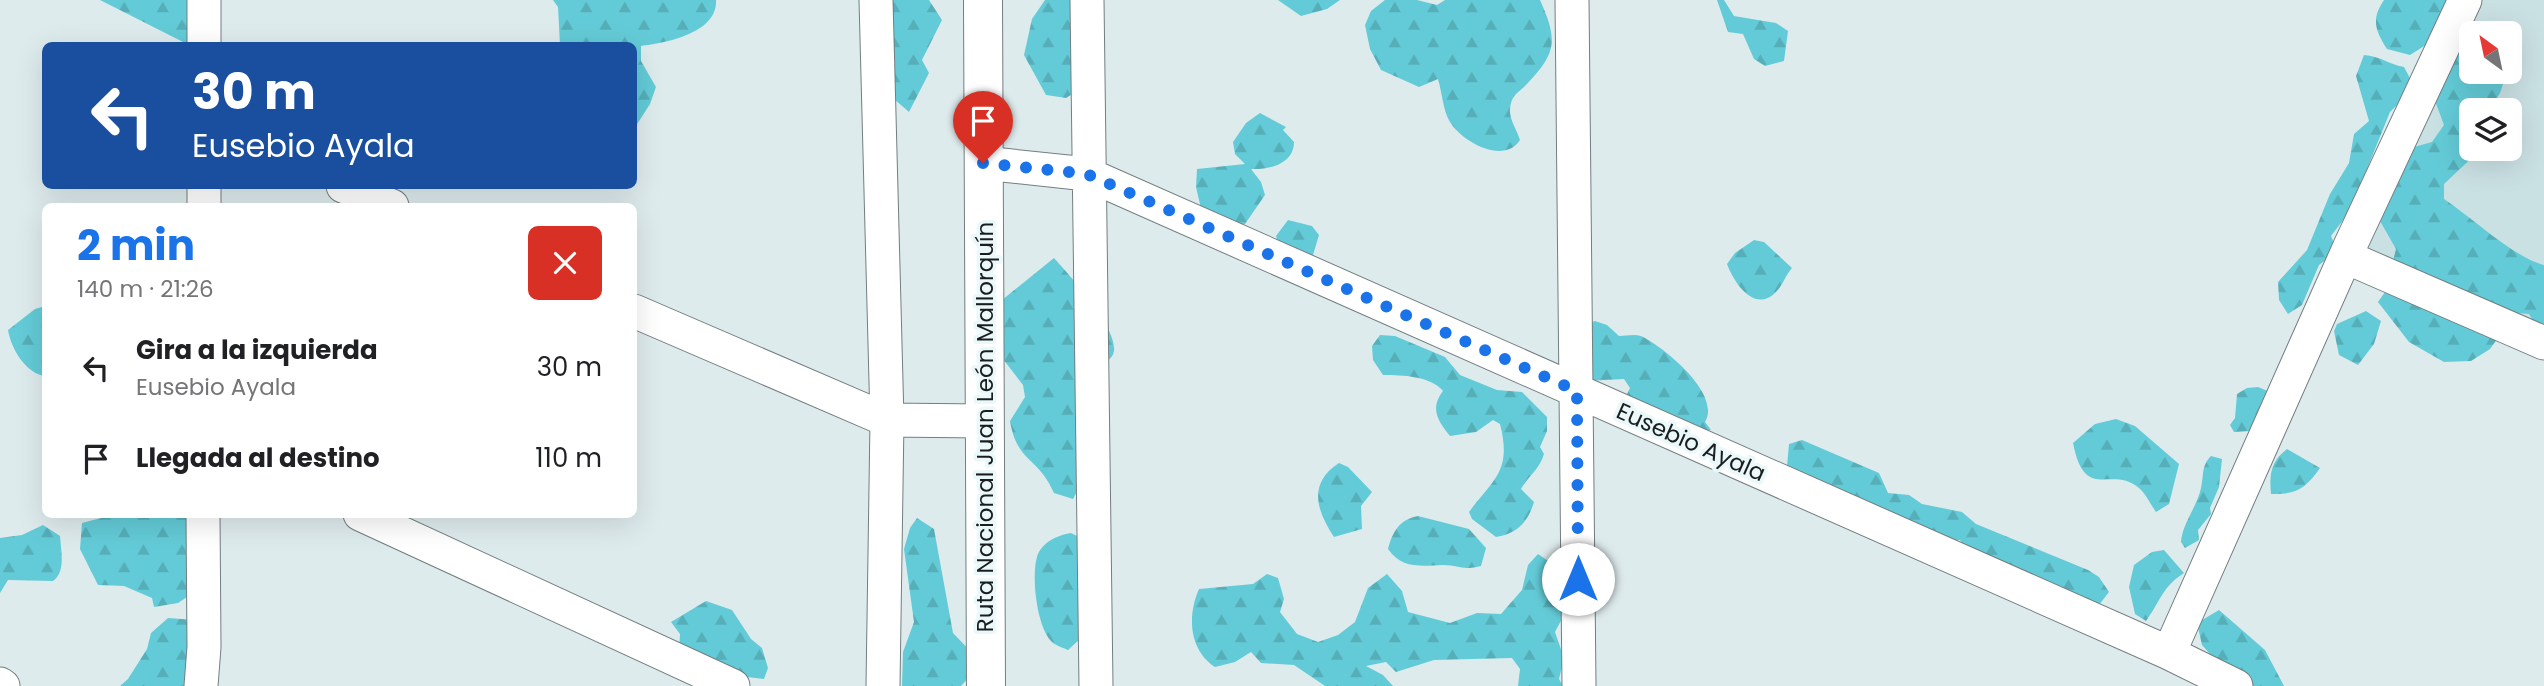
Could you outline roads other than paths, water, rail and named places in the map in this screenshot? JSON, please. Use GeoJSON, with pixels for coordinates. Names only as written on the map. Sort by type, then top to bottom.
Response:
{"type":"FeatureCollection","features":[{"type":"Feature","properties":{"kind":"highway","name":"Ruta Nacional Juan León Mallorquín"},"geometry":{"type":"LineString","coordinates":[[983,0],[986,686]]}},
{"type":"Feature","properties":{"kind":"street"},"geometry":{"type":"LineString","coordinates":[[204,0],[204,42]]}},
{"type":"Feature","properties":{"kind":"street"},"geometry":{"type":"LineString","coordinates":[[877,0],[887,420],[884,686]]}},
{"type":"Feature","properties":{"kind":"street"},"geometry":{"type":"LineString","coordinates":[[1087,0],[1087,174],[1096,686]]}},
{"type":"Feature","properties":{"kind":"street"},"geometry":{"type":"LineString","coordinates":[[1572,0],[1579,686]]}},
{"type":"Feature","properties":{"kind":"street"},"geometry":{"type":"LineString","coordinates":[[2169,653],[2346,257],[2465,0]]}},
{"type":"Feature","properties":{"kind":"street","name":"Eusebio Ayala"},"geometry":{"type":"LineString","coordinates":[[983,163],[1087,174],[2169,653],[2236,686]]}},
{"type":"Feature","properties":{"kind":"street"},"geometry":{"type":"LineString","coordinates":[[350,189],[385,203]]}},
{"type":"Feature","properties":{"kind":"street"},"geometry":{"type":"LineString","coordinates":[[2346,257],[2544,343]]}},
{"type":"Feature","properties":{"kind":"street"},"geometry":{"type":"LineString","coordinates":[[637,312],[887,420],[985,421]]}},
{"type":"Feature","properties":{"kind":"street"},"geometry":{"type":"LineString","coordinates":[[201,686],[204,647],[203,518]]}},
{"type":"Feature","properties":{"kind":"street"},"geometry":{"type":"LineString","coordinates":[[369,518],[733,686]]}}]}
